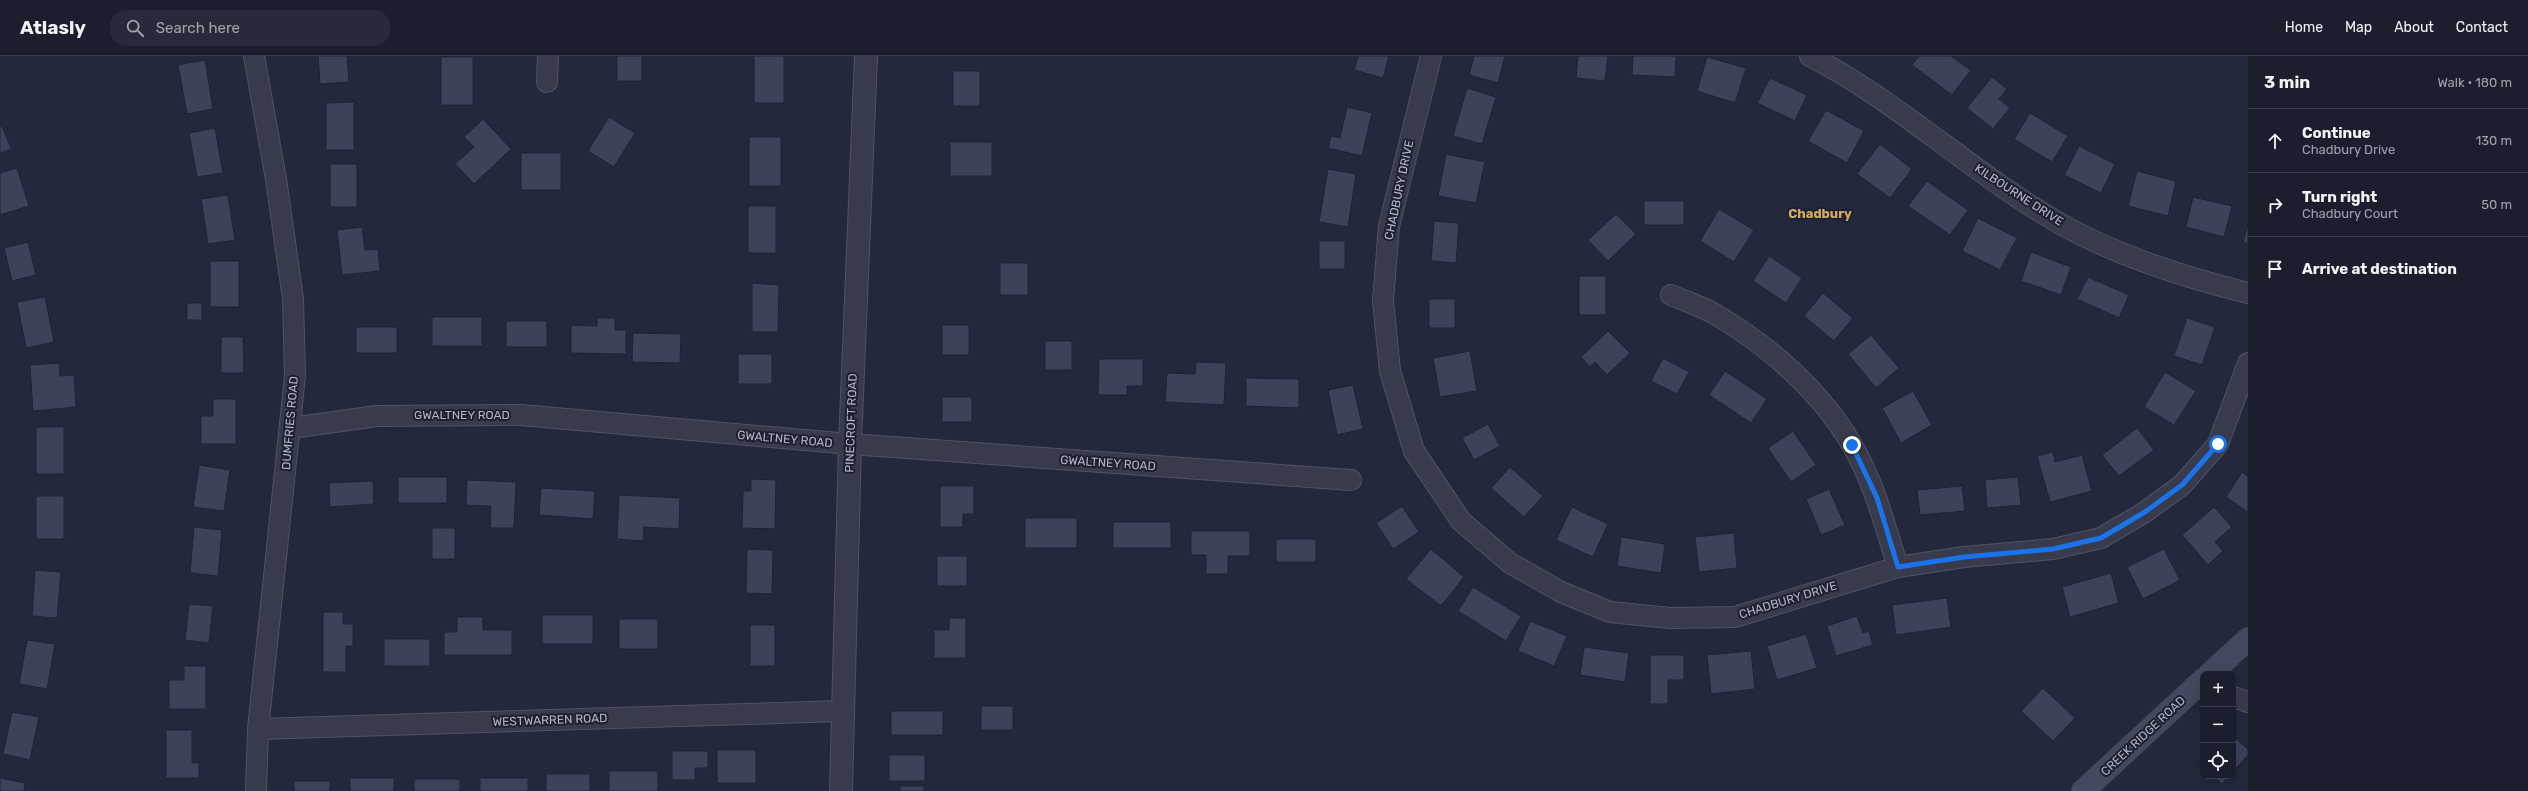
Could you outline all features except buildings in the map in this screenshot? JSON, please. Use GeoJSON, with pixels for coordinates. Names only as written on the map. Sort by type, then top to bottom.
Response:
{"type":"FeatureCollection","features":[{"type":"Feature","properties":{"kind":"main road","name":"CREEK RIDGE ROAD"},"geometry":{"type":"LineString","coordinates":[[2215,671],[2248,639]]}},
{"type":"Feature","properties":{"kind":"main road","name":"CREEK RIDGE ROAD"},"geometry":{"type":"LineString","coordinates":[[2083,791],[2200,685]]}},
{"type":"Feature","properties":{"kind":"street","name":"DUMFRIES ROAD"},"geometry":{"type":"LineString","coordinates":[[254,56],[276,180],[293,299],[294,376],[291,428],[258,729],[256,791]]}},
{"type":"Feature","properties":{"kind":"street"},"geometry":{"type":"LineString","coordinates":[[547,82],[548,56]]}},
{"type":"Feature","properties":{"kind":"street","name":"PINECROFT ROAD"},"geometry":{"type":"LineString","coordinates":[[841,791],[850,444],[866,56]]}},
{"type":"Feature","properties":{"kind":"street","name":"CHADBURY DRIVE"},"geometry":{"type":"LineString","coordinates":[[1431,56],[1389,226],[1383,301],[1390,371],[1414,450],[1461,521],[1510,563],[1560,592],[1610,612],[1670,618],[1735,617],[1898,567],[1964,557],[2053,549],[2101,538],[2145,512],[2182,485],[2218,444],[2248,363]]}},
{"type":"Feature","properties":{"kind":"street","name":"KILBOURNE DRIVE"},"geometry":{"type":"LineString","coordinates":[[1810,56],[1839,71],[1871,92],[1992,179],[2059,223],[2120,252],[2199,281],[2248,293]]}},
{"type":"Feature","properties":{"kind":"street"},"geometry":{"type":"LineString","coordinates":[[1671,295],[1712,313],[1766,349],[1815,393],[1852,445],[1877,498],[1898,567]]}},
{"type":"Feature","properties":{"kind":"street","name":"GWALTNEY ROAD"},"geometry":{"type":"LineString","coordinates":[[291,428],[377,416],[521,415],[850,444],[1351,480]]}},
{"type":"Feature","properties":{"kind":"street"},"geometry":{"type":"LineString","coordinates":[[2236,698],[2248,702]]}},
{"type":"Feature","properties":{"kind":"street","name":"WESTWARREN ROAD"},"geometry":{"type":"LineString","coordinates":[[258,729],[842,711]]}},
{"type":"Feature","properties":{"kind":"district","name":"Chadbury"},"geometry":{"type":"Point","coordinates":[1820,213]}},
{"type":"Feature","properties":{"kind":"route"},"geometry":{"type":"LineString","coordinates":[[1852,445],[1877,498],[1898,567],[1964,557],[2053,549],[2101,538],[2145,512],[2182,485],[2218,444]]}}]}
